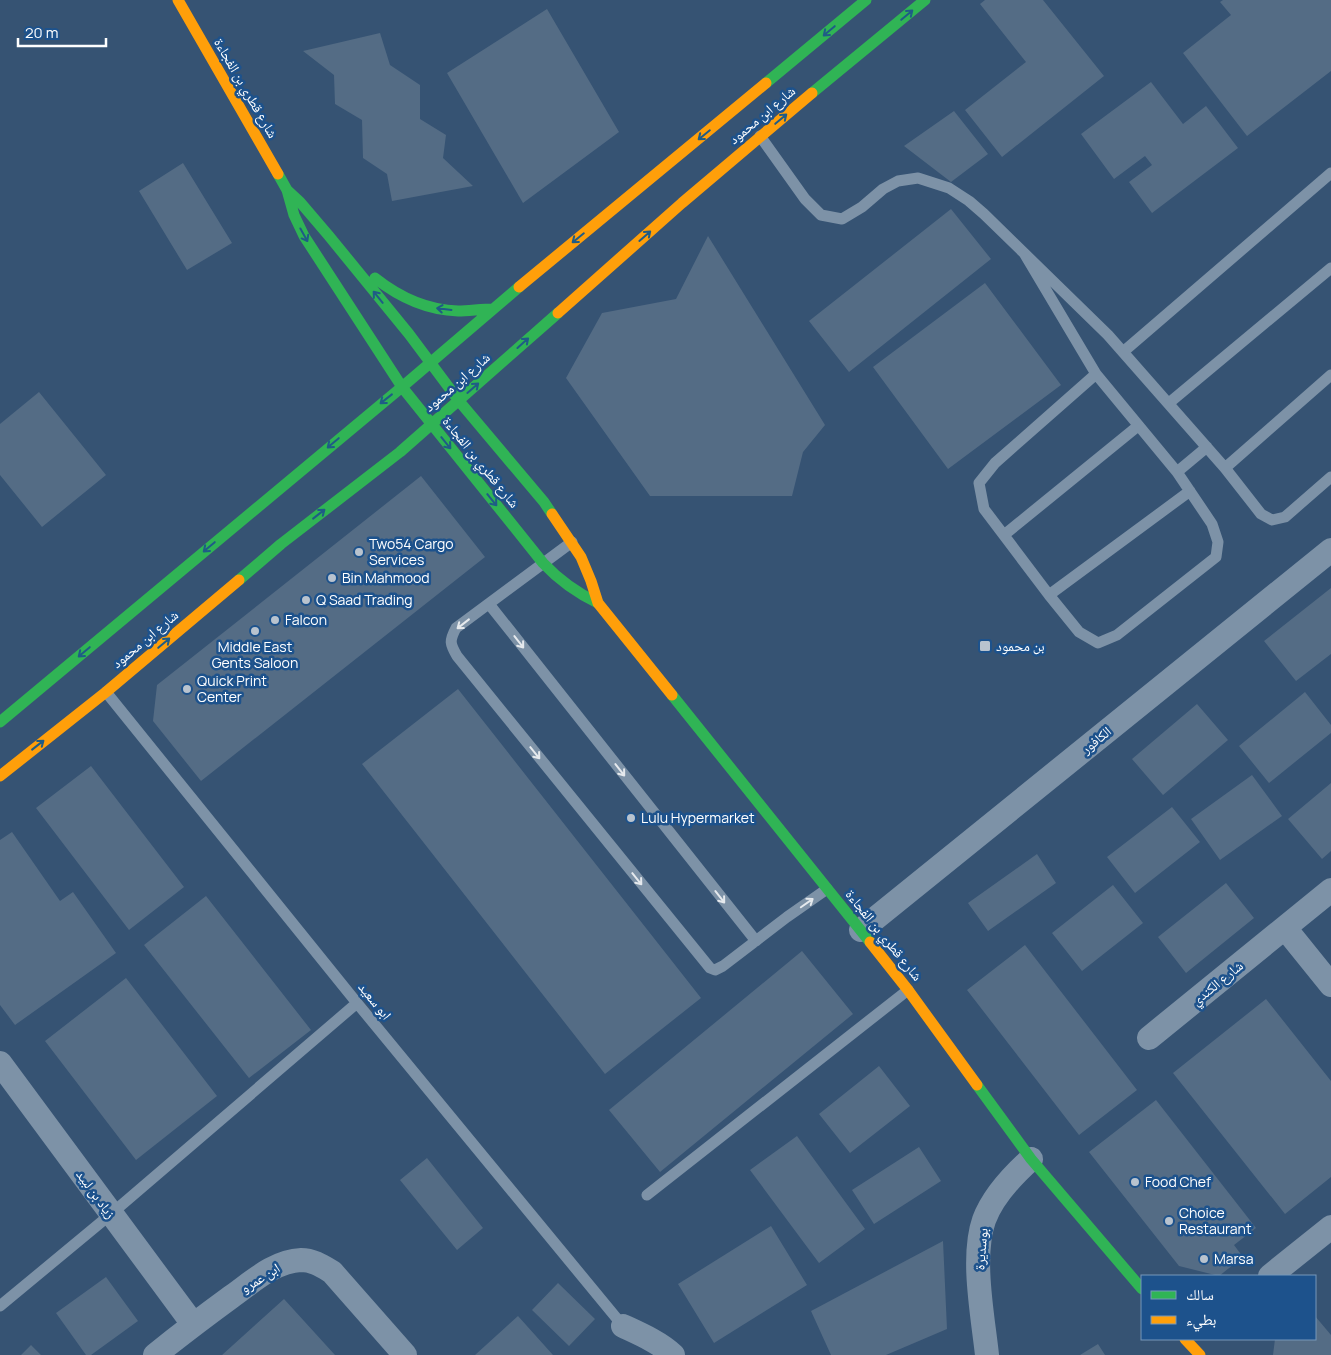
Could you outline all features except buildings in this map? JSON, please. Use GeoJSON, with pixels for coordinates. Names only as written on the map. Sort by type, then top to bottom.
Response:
{"type":"FeatureCollection","features":[{"type":"Feature","properties":{"kind":"street","name":"شارع قطري بن الفجاءة"},"geometry":{"type":"LineString","coordinates":[[178,0],[287,190],[294,215],[304,236],[402,387],[543,563],[557,578],[583,596],[598,603]]}},
{"type":"Feature","properties":{"kind":"street","name":"شارع ابن محمود"},"geometry":{"type":"LineString","coordinates":[[0,722],[402,387],[493,308],[866,0]]}},
{"type":"Feature","properties":{"kind":"street","name":"شارع ابن محمود"},"geometry":{"type":"LineString","coordinates":[[0,776],[106,692],[281,544],[400,452],[760,136],[925,0]]}},
{"type":"Feature","properties":{"kind":"street","name":"شارع قطري بن الفجاءة"},"geometry":{"type":"LineString","coordinates":[[287,190],[300,202],[329,236],[409,334],[459,401],[544,502],[572,542],[586,568],[598,603],[908,990],[1031,1159],[1141,1288]]}},
{"type":"Feature","properties":{"kind":"street"},"geometry":{"type":"LineString","coordinates":[[329,236],[388,290],[412,302],[434,308],[458,311],[493,308]]}},
{"type":"Feature","properties":{"kind":"street","name":"الكافور"},"geometry":{"type":"LineString","coordinates":[[861,930],[1331,550]]}},
{"type":"Feature","properties":{"kind":"street","name":"شارع الكندي"},"geometry":{"type":"LineString","coordinates":[[1149,1038],[1331,890]]}},
{"type":"Feature","properties":{"kind":"street"},"geometry":{"type":"LineString","coordinates":[[1285,928],[1331,986]]}},
{"type":"Feature","properties":{"kind":"street","name":"زياد بن لبيد"},"geometry":{"type":"LineString","coordinates":[[0,1063],[192,1324]]}},
{"type":"Feature","properties":{"kind":"street","name":"بوسديرة"},"geometry":{"type":"LineString","coordinates":[[987,1355],[979,1279],[979,1245],[984,1220],[999,1193],[1017,1171],[1031,1159]]}},
{"type":"Feature","properties":{"kind":"street"},"geometry":{"type":"LineString","coordinates":[[1271,1275],[1331,1227]]}},
{"type":"Feature","properties":{"kind":"street","name":"ابن عمرو"},"geometry":{"type":"LineString","coordinates":[[155,1355],[192,1324],[270,1269],[285,1263],[301,1260],[319,1263],[332,1272],[406,1355]]}},
{"type":"Feature","properties":{"kind":"street"},"geometry":{"type":"LineString","coordinates":[[623,1326],[652,1340],[673,1355]]}},
{"type":"Feature","properties":{"kind":"lane"},"geometry":{"type":"LineString","coordinates":[[760,136],[805,199],[821,215],[842,219],[898,181],[918,178],[949,188],[969,201],[1108,335],[1225,468],[1261,514],[1272,520],[1284,518],[1331,477]]}},
{"type":"Feature","properties":{"kind":"lane"},"geometry":{"type":"LineString","coordinates":[[1123,352],[1331,173]]}},
{"type":"Feature","properties":{"kind":"lane"},"geometry":{"type":"LineString","coordinates":[[1024,253],[1096,374],[1177,472],[1212,524],[1218,542],[1216,557],[1117,635],[1098,643],[1079,632],[1004,535],[984,508],[979,483],[995,463],[1096,374]]}},
{"type":"Feature","properties":{"kind":"lane"},"geometry":{"type":"LineString","coordinates":[[1168,403],[1331,268]]}},
{"type":"Feature","properties":{"kind":"lane"},"geometry":{"type":"LineString","coordinates":[[1225,468],[1331,376]]}},
{"type":"Feature","properties":{"kind":"lane"},"geometry":{"type":"LineString","coordinates":[[1004,535],[1138,426]]}},
{"type":"Feature","properties":{"kind":"lane"},"geometry":{"type":"LineString","coordinates":[[1177,472],[1207,447]]}},
{"type":"Feature","properties":{"kind":"lane"},"geometry":{"type":"LineString","coordinates":[[1049,595],[1190,491]]}},
{"type":"Feature","properties":{"kind":"lane"},"geometry":{"type":"LineString","coordinates":[[572,542],[456,628],[451,637],[451,645],[456,656],[710,968],[715,970],[723,966],[828,889]]}},
{"type":"Feature","properties":{"kind":"lane"},"geometry":{"type":"LineString","coordinates":[[489,604],[756,941]]}},
{"type":"Feature","properties":{"kind":"lane","name":"ابو سعيد"},"geometry":{"type":"LineString","coordinates":[[106,692],[623,1326]]}},
{"type":"Feature","properties":{"kind":"lane"},"geometry":{"type":"LineString","coordinates":[[647,1195],[908,990]]}},
{"type":"Feature","properties":{"kind":"lane"},"geometry":{"type":"LineString","coordinates":[[0,1306],[111,1214],[357,1002]]}},
{"type":"Feature","properties":{"kind":"traffic: fast"},"geometry":{"type":"LineString","coordinates":[[766,83],[866,0]]}},
{"type":"Feature","properties":{"kind":"traffic: fast"},"geometry":{"type":"LineString","coordinates":[[812,93],[925,0]]}},
{"type":"Feature","properties":{"kind":"traffic: fast"},"geometry":{"type":"LineString","coordinates":[[278,174],[287,190],[294,215],[304,236],[402,387],[543,563],[569,586],[598,603]]}},
{"type":"Feature","properties":{"kind":"traffic: fast"},"geometry":{"type":"LineString","coordinates":[[287,190],[300,202],[329,236],[409,334],[459,401],[552,514]]}},
{"type":"Feature","properties":{"kind":"traffic: fast"},"geometry":{"type":"LineString","coordinates":[[375,278],[403,297],[435,308],[458,311],[493,309]]}},
{"type":"Feature","properties":{"kind":"traffic: fast"},"geometry":{"type":"LineString","coordinates":[[0,722],[519,287]]}},
{"type":"Feature","properties":{"kind":"traffic: fast"},"geometry":{"type":"LineString","coordinates":[[239,580],[281,544],[400,452],[558,313]]}},
{"type":"Feature","properties":{"kind":"traffic: fast"},"geometry":{"type":"LineString","coordinates":[[672,695],[870,942]]}},
{"type":"Feature","properties":{"kind":"traffic: fast"},"geometry":{"type":"LineString","coordinates":[[977,1085],[1031,1159],[1141,1288]]}},
{"type":"Feature","properties":{"kind":"traffic: slow"},"geometry":{"type":"LineString","coordinates":[[178,0],[278,174]]}},
{"type":"Feature","properties":{"kind":"traffic: slow"},"geometry":{"type":"LineString","coordinates":[[519,287],[766,83]]}},
{"type":"Feature","properties":{"kind":"traffic: slow"},"geometry":{"type":"LineString","coordinates":[[558,313],[682,203],[812,93]]}},
{"type":"Feature","properties":{"kind":"traffic: slow"},"geometry":{"type":"LineString","coordinates":[[552,514],[581,557],[598,603],[672,695]]}},
{"type":"Feature","properties":{"kind":"traffic: slow"},"geometry":{"type":"LineString","coordinates":[[0,776],[106,692],[239,580]]}},
{"type":"Feature","properties":{"kind":"traffic: slow"},"geometry":{"type":"LineString","coordinates":[[870,942],[908,990],[977,1085]]}},
{"type":"Feature","properties":{"kind":"traffic: slow"},"geometry":{"type":"LineString","coordinates":[[1186,1340],[1200,1355]]}},
{"type":"Feature","properties":{"kind":"place","name":"Two54 Cargo Services"},"geometry":{"type":"Point","coordinates":[359,552]}},
{"type":"Feature","properties":{"kind":"place","name":"Bin Mahmood"},"geometry":{"type":"Point","coordinates":[332,578]}},
{"type":"Feature","properties":{"kind":"place","name":"Q Saad Trading"},"geometry":{"type":"Point","coordinates":[306,600]}},
{"type":"Feature","properties":{"kind":"place","name":"Falcon"},"geometry":{"type":"Point","coordinates":[275,620]}},
{"type":"Feature","properties":{"kind":"place","name":"Middle East Gents Saloon"},"geometry":{"type":"Point","coordinates":[255,631]}},
{"type":"Feature","properties":{"kind":"place","name":"بن محمود"},"geometry":{"type":"Point","coordinates":[985,646]}},
{"type":"Feature","properties":{"kind":"place","name":"Quick Print Center"},"geometry":{"type":"Point","coordinates":[187,689]}},
{"type":"Feature","properties":{"kind":"place","name":"Lulu Hypermarket"},"geometry":{"type":"Point","coordinates":[631,818]}},
{"type":"Feature","properties":{"kind":"place","name":"Food Chef"},"geometry":{"type":"Point","coordinates":[1135,1182]}},
{"type":"Feature","properties":{"kind":"place","name":"Choice Restaurant"},"geometry":{"type":"Point","coordinates":[1169,1221]}},
{"type":"Feature","properties":{"kind":"place","name":"Marsa"},"geometry":{"type":"Point","coordinates":[1204,1259]}}]}
